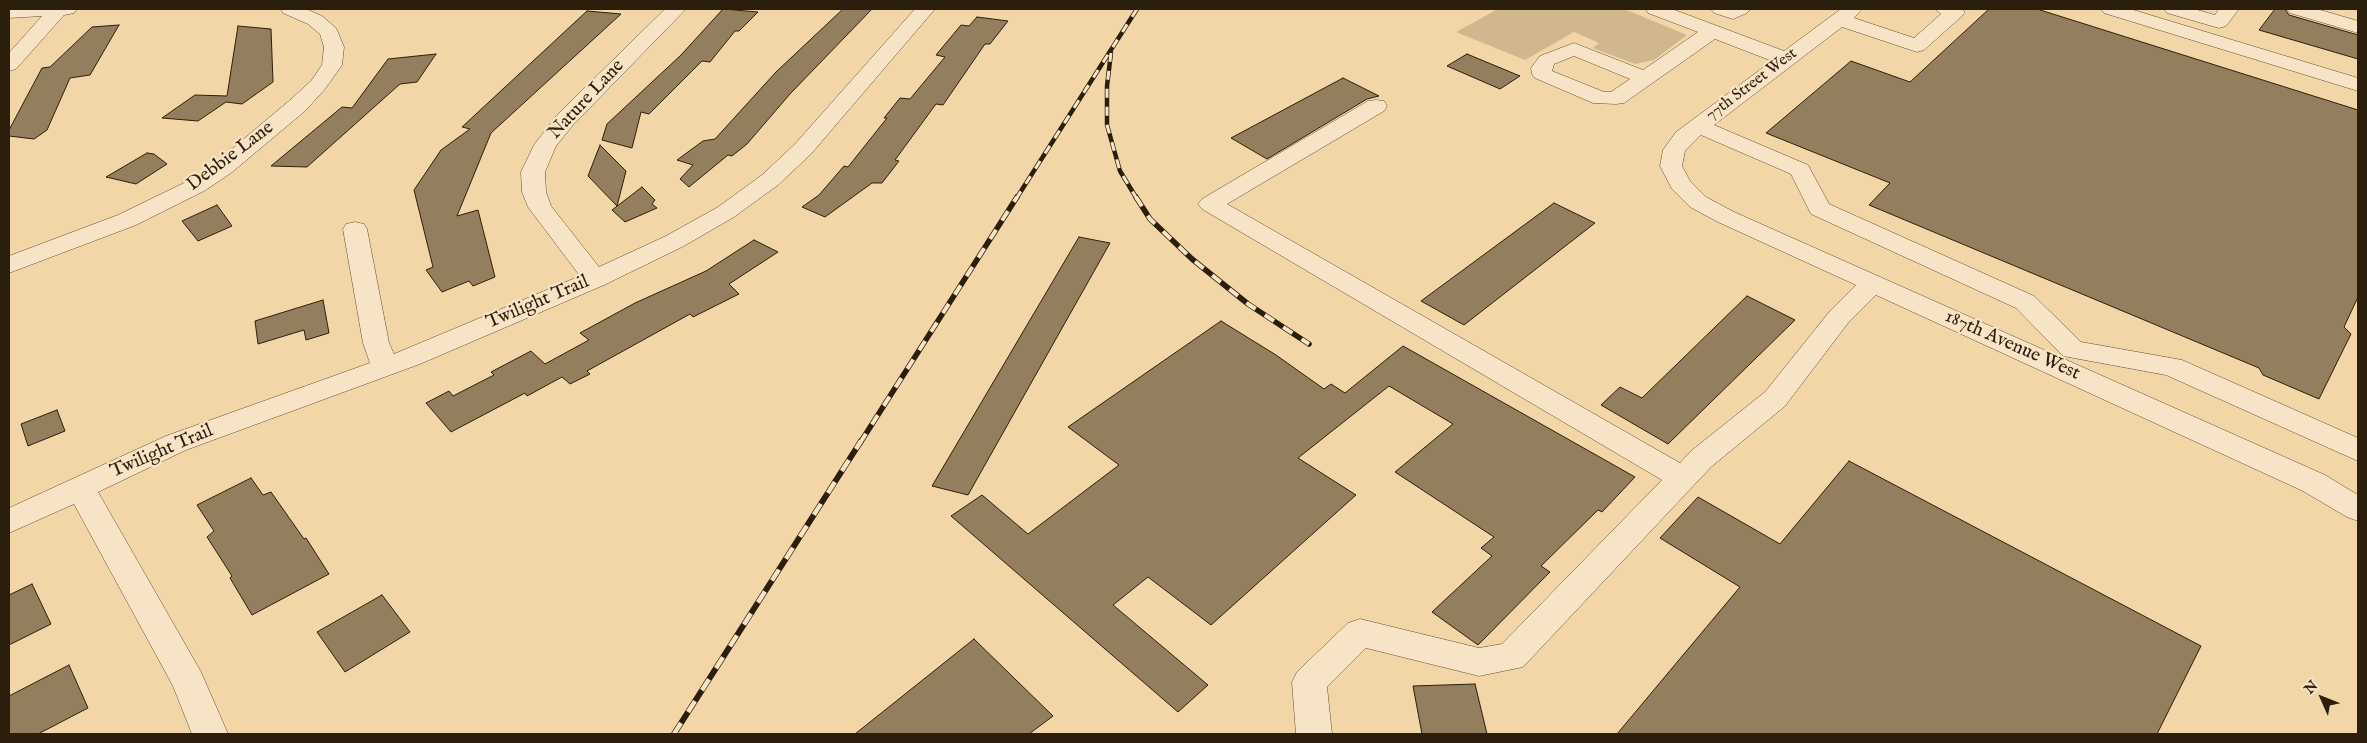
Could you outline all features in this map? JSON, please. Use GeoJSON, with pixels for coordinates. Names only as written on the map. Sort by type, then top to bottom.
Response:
{"type":"FeatureCollection","features":[{"type":"Feature","properties":{"kind":"street"},"geometry":{"type":"LineString","coordinates":[[9,12],[62,9]]}},
{"type":"Feature","properties":{"kind":"street"},"geometry":{"type":"LineString","coordinates":[[9,65],[62,9]]}},
{"type":"Feature","properties":{"kind":"street","name":"Debbie Lane"},"geometry":{"type":"LineString","coordinates":[[9,265],[162,205],[196,186],[230,162],[297,106],[318,85],[332,65],[334,47],[329,32],[310,17],[290,9]]}},
{"type":"Feature","properties":{"kind":"street","name":"Nature Lane"},"geometry":{"type":"LineString","coordinates":[[595,279],[540,207],[534,192],[533,172],[545,145],[565,120],[676,9]]}},
{"type":"Feature","properties":{"kind":"street","name":"Twilight Trail"},"geometry":{"type":"LineString","coordinates":[[9,521],[176,443],[385,368],[595,279],[675,241],[726,212],[770,180],[803,149],[925,9]]}},
{"type":"Feature","properties":{"kind":"street"},"geometry":{"type":"LineString","coordinates":[[1721,9],[1734,13],[1740,9]]}},
{"type":"Feature","properties":{"kind":"street"},"geometry":{"type":"LineString","coordinates":[[1846,14],[1917,46],[1955,12],[1944,9]]}},
{"type":"Feature","properties":{"kind":"street"},"geometry":{"type":"LineString","coordinates":[[2111,9],[2358,85]]}},
{"type":"Feature","properties":{"kind":"street"},"geometry":{"type":"LineString","coordinates":[[2174,9],[2219,22],[2229,9]]}},
{"type":"Feature","properties":{"kind":"street"},"geometry":{"type":"LineString","coordinates":[[2297,9],[2358,26]]}},
{"type":"Feature","properties":{"kind":"street"},"geometry":{"type":"LineString","coordinates":[[310,17],[333,10]]}},
{"type":"Feature","properties":{"kind":"street"},"geometry":{"type":"LineString","coordinates":[[1666,10],[1713,31],[1786,59]]}},
{"type":"Feature","properties":{"kind":"street","name":"77th Street West"},"geometry":{"type":"LineString","coordinates":[[1674,173],[1671,166],[1674,150],[1684,137],[1846,14]]}},
{"type":"Feature","properties":{"kind":"street"},"geometry":{"type":"LineString","coordinates":[[1645,78],[1713,31]]}},
{"type":"Feature","properties":{"kind":"street"},"geometry":{"type":"LineString","coordinates":[[1376,106],[1210,204],[1682,478]]}},
{"type":"Feature","properties":{"kind":"street"},"geometry":{"type":"LineString","coordinates":[[1699,126],[1800,170],[1819,209],[2025,302],[2067,359],[2172,367],[2358,450]]}},
{"type":"Feature","properties":{"kind":"street","name":"187th Avenue West"},"geometry":{"type":"LineString","coordinates":[[1674,173],[1680,184],[1698,202],[1726,217],[1873,283],[2067,359],[2314,483],[2358,509]]}},
{"type":"Feature","properties":{"kind":"street"},"geometry":{"type":"LineString","coordinates":[[355,229],[376,343],[385,368]]}},
{"type":"Feature","properties":{"kind":"street"},"geometry":{"type":"LineString","coordinates":[[1314,734],[1309,682],[1360,633],[1479,662],[1511,657],[1701,459],[1775,399],[1839,316],[1873,283]]}},
{"type":"Feature","properties":{"kind":"street"},"geometry":{"type":"LineString","coordinates":[[80,488],[188,682],[210,734]]}},
{"type":"Feature","properties":{"kind":"shaded area"},"geometry":{"type":"Polygon","coordinates":[[[1498,9],[1624,9],[1687,35],[1654,60],[1635,64],[1593,48],[1599,43],[1574,32],[1525,60],[1456,32],[1498,9]]]}},
{"type":"Feature","properties":{"kind":"building"},"geometry":{"type":"Polygon","coordinates":[[[723,9],[758,12],[739,31],[735,31],[710,62],[702,61],[649,114],[641,112],[632,148],[602,140],[607,124],[681,55],[723,9]]]}},
{"type":"Feature","properties":{"kind":"building"},"geometry":{"type":"Polygon","coordinates":[[[843,9],[872,9],[790,94],[747,144],[732,156],[728,155],[689,187],[680,179],[693,165],[677,160],[703,141],[715,139],[776,72],[843,9]]]}},
{"type":"Feature","properties":{"kind":"building"},"geometry":{"type":"Polygon","coordinates":[[[1989,9],[2037,9],[2358,110],[2358,297],[2344,327],[2351,334],[2319,399],[2263,375],[2259,368],[1869,205],[1890,183],[1766,133],[1851,61],[1910,82],[1989,9]]]}},
{"type":"Feature","properties":{"kind":"building"},"geometry":{"type":"Polygon","coordinates":[[[2275,9],[2285,9],[2289,15],[2358,35],[2358,59],[2259,30],[2275,9]]]}},
{"type":"Feature","properties":{"kind":"building"},"geometry":{"type":"Polygon","coordinates":[[[587,11],[621,14],[491,133],[457,216],[478,210],[495,277],[473,286],[469,281],[442,292],[426,270],[433,267],[414,190],[441,150],[470,129],[462,127],[587,11]]]}},
{"type":"Feature","properties":{"kind":"building"},"geometry":{"type":"Polygon","coordinates":[[[977,17],[1008,21],[990,44],[985,44],[943,105],[936,104],[895,160],[899,161],[882,183],[872,183],[825,217],[802,207],[819,195],[844,166],[848,167],[887,118],[884,118],[900,98],[910,99],[945,57],[936,55],[961,25],[969,26],[977,17]]]}},
{"type":"Feature","properties":{"kind":"building"},"geometry":{"type":"Polygon","coordinates":[[[119,25],[90,75],[70,78],[47,130],[34,139],[9,136],[9,130],[42,68],[50,67],[92,27],[119,25]]]}},
{"type":"Feature","properties":{"kind":"building"},"geometry":{"type":"Polygon","coordinates":[[[238,26],[271,29],[273,82],[242,104],[226,102],[198,121],[162,118],[195,95],[227,96],[238,26]]]}},
{"type":"Feature","properties":{"kind":"building"},"geometry":{"type":"Polygon","coordinates":[[[436,54],[417,82],[400,84],[307,167],[271,166],[342,107],[352,108],[388,59],[436,54]]]}},
{"type":"Feature","properties":{"kind":"building"},"geometry":{"type":"Polygon","coordinates":[[[1467,54],[1520,76],[1500,89],[1447,66],[1467,54]]]}},
{"type":"Feature","properties":{"kind":"building"},"geometry":{"type":"Polygon","coordinates":[[[1343,78],[1379,96],[1367,99],[1267,159],[1231,138],[1343,78]]]}},
{"type":"Feature","properties":{"kind":"building"},"geometry":{"type":"Polygon","coordinates":[[[600,145],[626,171],[617,206],[588,176],[600,145]]]}},
{"type":"Feature","properties":{"kind":"building"},"geometry":{"type":"Polygon","coordinates":[[[147,153],[154,154],[167,164],[136,184],[106,177],[147,153]]]}},
{"type":"Feature","properties":{"kind":"building"},"geometry":{"type":"Polygon","coordinates":[[[642,187],[655,200],[652,204],[657,208],[625,222],[612,210],[642,187]]]}},
{"type":"Feature","properties":{"kind":"building"},"geometry":{"type":"Polygon","coordinates":[[[1554,203],[1595,223],[1464,325],[1421,301],[1554,203]]]}},
{"type":"Feature","properties":{"kind":"building"},"geometry":{"type":"Polygon","coordinates":[[[217,205],[232,226],[198,241],[182,221],[217,205]]]}},
{"type":"Feature","properties":{"kind":"building"},"geometry":{"type":"Polygon","coordinates":[[[1079,237],[1110,243],[968,495],[932,486],[1079,237]]]}},
{"type":"Feature","properties":{"kind":"building"},"geometry":{"type":"Polygon","coordinates":[[[754,240],[778,252],[729,284],[739,294],[693,317],[690,314],[587,371],[590,374],[570,384],[562,377],[527,396],[525,393],[451,432],[426,403],[449,391],[453,396],[494,375],[491,372],[531,351],[545,364],[589,340],[580,333],[635,303],[706,271],[754,240]]]}},
{"type":"Feature","properties":{"kind":"building"},"geometry":{"type":"Polygon","coordinates":[[[1747,296],[1795,320],[1668,444],[1601,405],[1620,387],[1642,398],[1747,296]]]}},
{"type":"Feature","properties":{"kind":"building"},"geometry":{"type":"Polygon","coordinates":[[[323,300],[329,333],[306,340],[304,330],[258,344],[255,321],[323,300]]]}},
{"type":"Feature","properties":{"kind":"building"},"geometry":{"type":"Polygon","coordinates":[[[1221,321],[1276,355],[1324,389],[1331,384],[1345,393],[1403,346],[1635,477],[1602,512],[1598,510],[1541,566],[1550,572],[1478,645],[1432,612],[1492,556],[1481,548],[1494,537],[1395,472],[1453,424],[1389,386],[1298,458],[1356,495],[1211,625],[1148,577],[1113,605],[1208,685],[1178,712],[951,516],[982,495],[1028,534],[1119,465],[1068,427],[1221,321]]]}},
{"type":"Feature","properties":{"kind":"building"},"geometry":{"type":"Polygon","coordinates":[[[57,410],[65,431],[28,446],[21,424],[57,410]]]}},
{"type":"Feature","properties":{"kind":"building"},"geometry":{"type":"Polygon","coordinates":[[[1849,461],[2201,646],[2157,734],[1617,734],[1740,587],[1660,538],[1698,497],[1780,544],[1849,461]]]}},
{"type":"Feature","properties":{"kind":"building"},"geometry":{"type":"Polygon","coordinates":[[[251,478],[263,495],[271,492],[304,539],[306,538],[329,574],[252,615],[230,578],[232,576],[207,537],[214,531],[197,505],[251,478]]]}},
{"type":"Feature","properties":{"kind":"building"},"geometry":{"type":"Polygon","coordinates":[[[32,584],[51,624],[9,645],[9,595],[32,584]]]}},
{"type":"Feature","properties":{"kind":"building"},"geometry":{"type":"Polygon","coordinates":[[[382,595],[410,632],[345,672],[317,632],[382,595]]]}},
{"type":"Feature","properties":{"kind":"building"},"geometry":{"type":"Polygon","coordinates":[[[974,639],[1053,716],[1029,734],[855,734],[974,639]]]}},
{"type":"Feature","properties":{"kind":"building"},"geometry":{"type":"Polygon","coordinates":[[[69,665],[88,708],[38,734],[9,734],[9,696],[69,665]]]}},
{"type":"Feature","properties":{"kind":"building"},"geometry":{"type":"Polygon","coordinates":[[[1475,684],[1487,734],[1422,734],[1413,686],[1475,684]]]}},
{"type":"Feature","properties":{"kind":"railway"},"geometry":{"type":"LineString","coordinates":[[1016,199],[1137,9]]}},
{"type":"Feature","properties":{"kind":"railway"},"geometry":{"type":"LineString","coordinates":[[1111,53],[1107,86],[1107,125],[1120,171],[1137,199]]}},
{"type":"Feature","properties":{"kind":"railway"},"geometry":{"type":"LineString","coordinates":[[860,443],[1017,197]]}},
{"type":"Feature","properties":{"kind":"railway"},"geometry":{"type":"LineString","coordinates":[[1136,197],[1150,219],[1192,259],[1248,304],[1309,344]]}},
{"type":"Feature","properties":{"kind":"railway"},"geometry":{"type":"LineString","coordinates":[[674,734],[861,441]]}}]}
